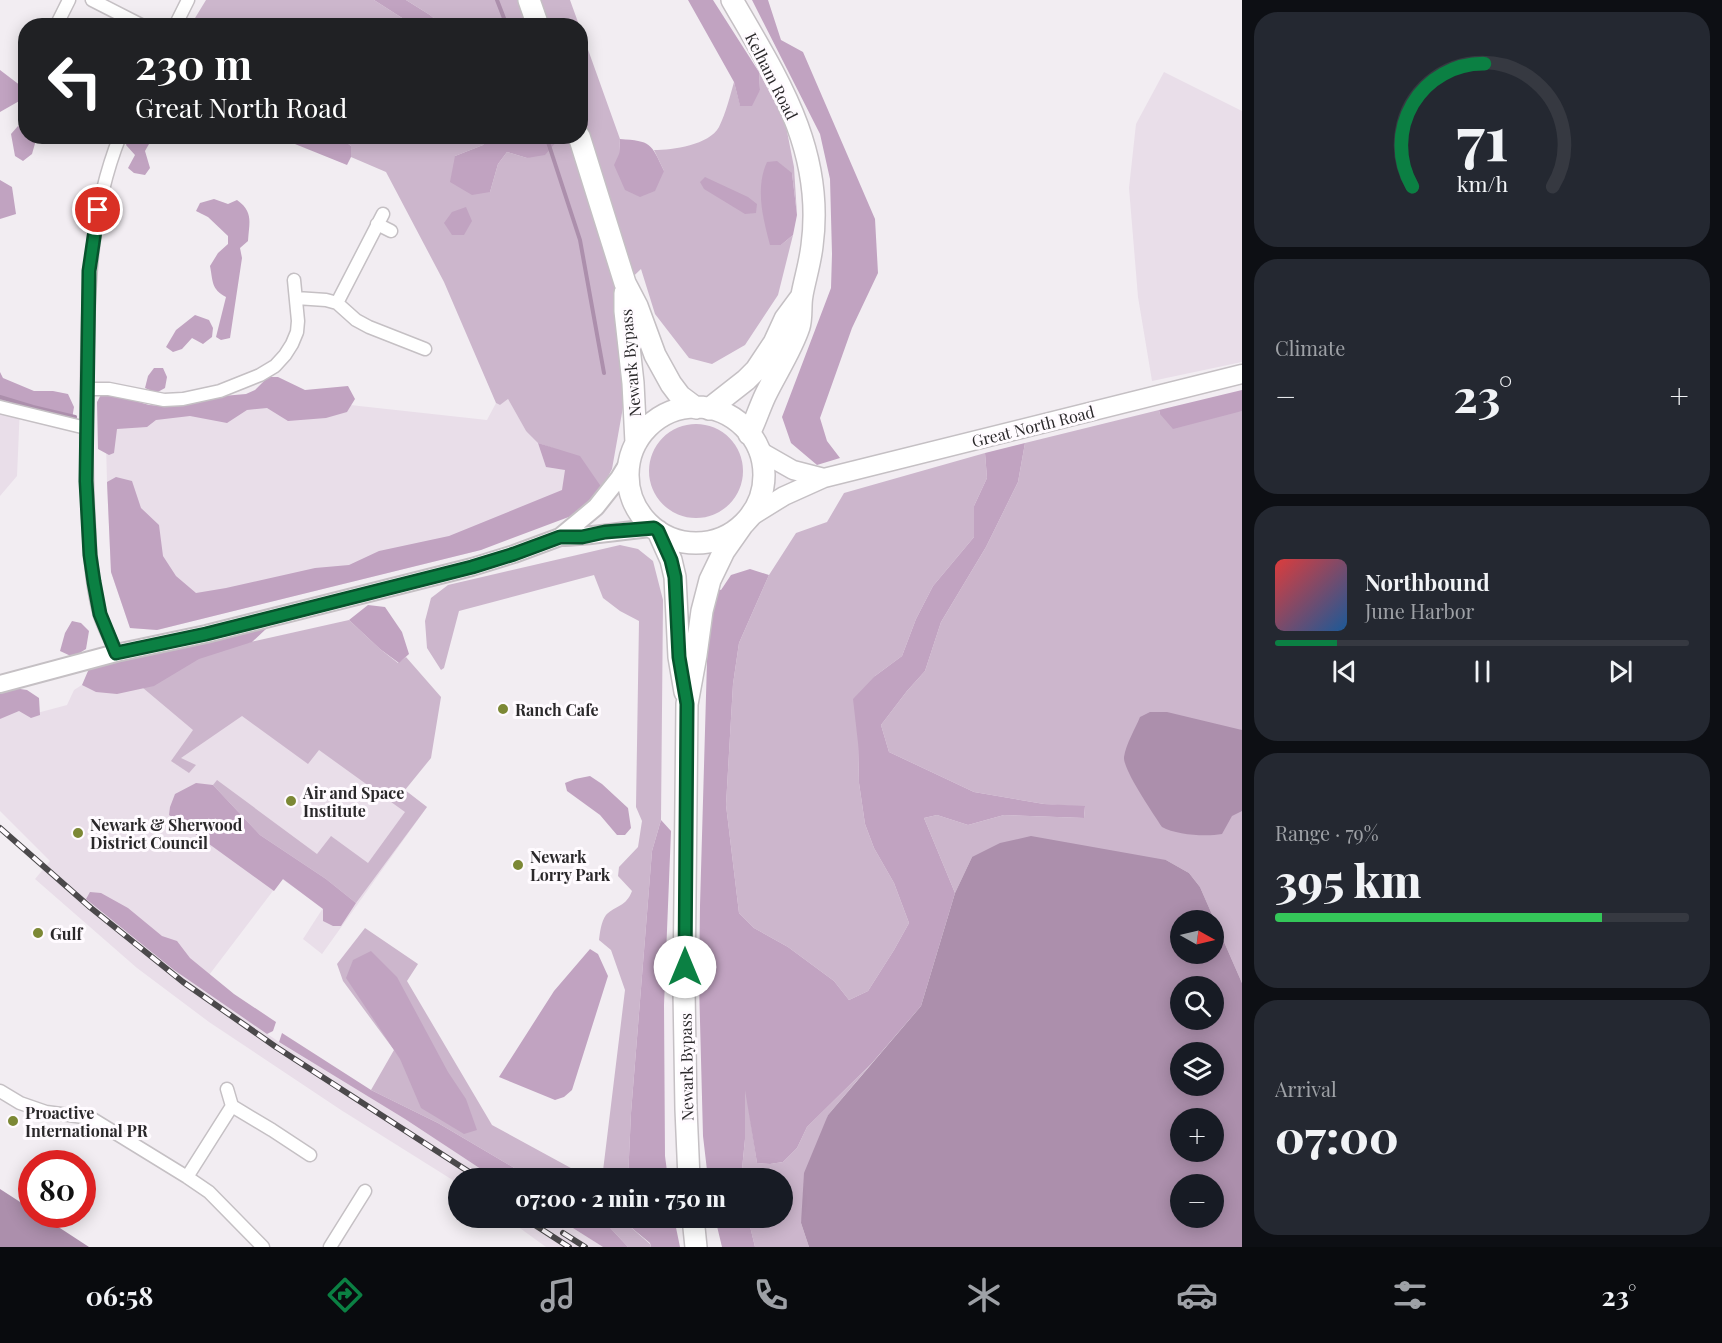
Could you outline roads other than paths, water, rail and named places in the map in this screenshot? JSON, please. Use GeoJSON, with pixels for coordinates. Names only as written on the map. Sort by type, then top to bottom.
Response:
{"type":"FeatureCollection","features":[{"type":"Feature","properties":{"kind":"highway"},"geometry":{"type":"LineString","coordinates":[[529,0],[535,18]]}},
{"type":"Feature","properties":{"kind":"highway","name":"Kelham Road"},"geometry":{"type":"LineString","coordinates":[[732,0],[785,93],[807,155],[812,185],[813,245],[802,296],[800,324],[791,347],[765,396],[754,442]]}},
{"type":"Feature","properties":{"kind":"highway","name":"Newark Bypass"},"geometry":{"type":"LineString","coordinates":[[582,144],[625,283],[637,306],[655,355],[680,396],[702,408]]}},
{"type":"Feature","properties":{"kind":"highway","name":"Newark Bypass"},"geometry":{"type":"LineString","coordinates":[[625,283],[625,311],[633,383],[633,452]]}},
{"type":"Feature","properties":{"kind":"highway","name":"Kelham Road"},"geometry":{"type":"LineString","coordinates":[[702,408],[746,380],[756,370],[774,343],[785,319],[802,296]]}},
{"type":"Feature","properties":{"kind":"highway"},"geometry":{"type":"LineString","coordinates":[[702,408],[731,418],[754,442],[762,464],[762,486],[759,500],[745,521],[725,536],[705,542],[683,542],[669,538],[656,530],[641,514],[631,495],[628,474],[633,452],[647,429],[661,417],[678,410],[702,408]]}},
{"type":"Feature","properties":{"kind":"highway","name":"Newark Bypass"},"geometry":{"type":"LineString","coordinates":[[689,1168],[684,991],[687,704],[702,611],[710,580],[724,551],[745,521]]}},
{"type":"Feature","properties":{"kind":"highway","name":"Newark Bypass"},"geometry":{"type":"LineString","coordinates":[[656,530],[671,560],[675,577],[679,657],[687,704]]}},
{"type":"Feature","properties":{"kind":"highway"},"geometry":{"type":"LineString","coordinates":[[694,1228],[696,1247]]}},
{"type":"Feature","properties":{"kind":"main road","name":"Great North Road"},"geometry":{"type":"LineString","coordinates":[[745,521],[790,492],[824,477],[1242,374]]}},
{"type":"Feature","properties":{"kind":"main road","name":"Great North Road"},"geometry":{"type":"LineString","coordinates":[[754,442],[793,470],[824,477]]}},
{"type":"Feature","properties":{"kind":"main road"},"geometry":{"type":"LineString","coordinates":[[0,684],[116,653],[206,634],[453,572],[514,554],[560,537],[596,507],[619,478],[633,452]]}},
{"type":"Feature","properties":{"kind":"main road"},"geometry":{"type":"LineString","coordinates":[[560,537],[656,530]]}},
{"type":"Feature","properties":{"kind":"street"},"geometry":{"type":"LineString","coordinates":[[60,18],[69,0]]}},
{"type":"Feature","properties":{"kind":"street"},"geometry":{"type":"LineString","coordinates":[[92,0],[127,18]]}},
{"type":"Feature","properties":{"kind":"street"},"geometry":{"type":"LineString","coordinates":[[180,18],[188,0]]}},
{"type":"Feature","properties":{"kind":"street"},"geometry":{"type":"LineString","coordinates":[[116,653],[100,614],[90,555],[86,428],[88,296],[93,241],[106,178],[117,144]]}},
{"type":"Feature","properties":{"kind":"street"},"geometry":{"type":"LineString","coordinates":[[337,303],[380,219],[392,231]]}},
{"type":"Feature","properties":{"kind":"street"},"geometry":{"type":"LineString","coordinates":[[87,389],[109,389],[164,400],[183,399],[220,391],[260,375],[275,366],[285,356],[297,332],[297,298],[294,280]]}},
{"type":"Feature","properties":{"kind":"street"},"geometry":{"type":"LineString","coordinates":[[297,298],[337,303],[356,320],[369,327],[425,349]]}},
{"type":"Feature","properties":{"kind":"street"},"geometry":{"type":"LineString","coordinates":[[0,407],[86,428]]}},
{"type":"Feature","properties":{"kind":"street"},"geometry":{"type":"LineString","coordinates":[[227,1089],[232,1106],[310,1155]]}},
{"type":"Feature","properties":{"kind":"street"},"geometry":{"type":"LineString","coordinates":[[0,1091],[20,1103],[46,1112],[91,1118],[208,1192],[262,1247]]}},
{"type":"Feature","properties":{"kind":"street"},"geometry":{"type":"LineString","coordinates":[[187,1177],[232,1106]]}},
{"type":"Feature","properties":{"kind":"street"},"geometry":{"type":"LineString","coordinates":[[330,1247],[365,1191]]}},
{"type":"Feature","properties":{"kind":"waterway"},"geometry":{"type":"LineString","coordinates":[[497,0],[504,18]]}},
{"type":"Feature","properties":{"kind":"waterway"},"geometry":{"type":"LineString","coordinates":[[549,144],[580,240],[604,373]]}},
{"type":"Feature","properties":{"kind":"waterway"},"geometry":{"type":"LineString","coordinates":[[0,397],[75,417]]}},
{"type":"Feature","properties":{"kind":"railway"},"geometry":{"type":"LineString","coordinates":[[0,828],[91,908],[183,982],[276,1047],[463,1168]]}},
{"type":"Feature","properties":{"kind":"railway"},"geometry":{"type":"LineString","coordinates":[[540,1228],[569,1247]]}},
{"type":"Feature","properties":{"kind":"railway"},"geometry":{"type":"LineString","coordinates":[[563,1233],[585,1247]]}},
{"type":"Feature","properties":{"kind":"place","name":"Ranch Cafe"},"geometry":{"type":"Point","coordinates":[503,709]}},
{"type":"Feature","properties":{"kind":"place","name":"Air and Space Institute"},"geometry":{"type":"Point","coordinates":[291,801]}},
{"type":"Feature","properties":{"kind":"place","name":"Newark & Sherwood District Council"},"geometry":{"type":"Point","coordinates":[78,833]}},
{"type":"Feature","properties":{"kind":"place","name":"Newark Lorry Park"},"geometry":{"type":"Point","coordinates":[518,865]}},
{"type":"Feature","properties":{"kind":"place","name":"Gulf"},"geometry":{"type":"Point","coordinates":[38,933]}},
{"type":"Feature","properties":{"kind":"place","name":"Proactive International PR"},"geometry":{"type":"Point","coordinates":[13,1121]}}]}
